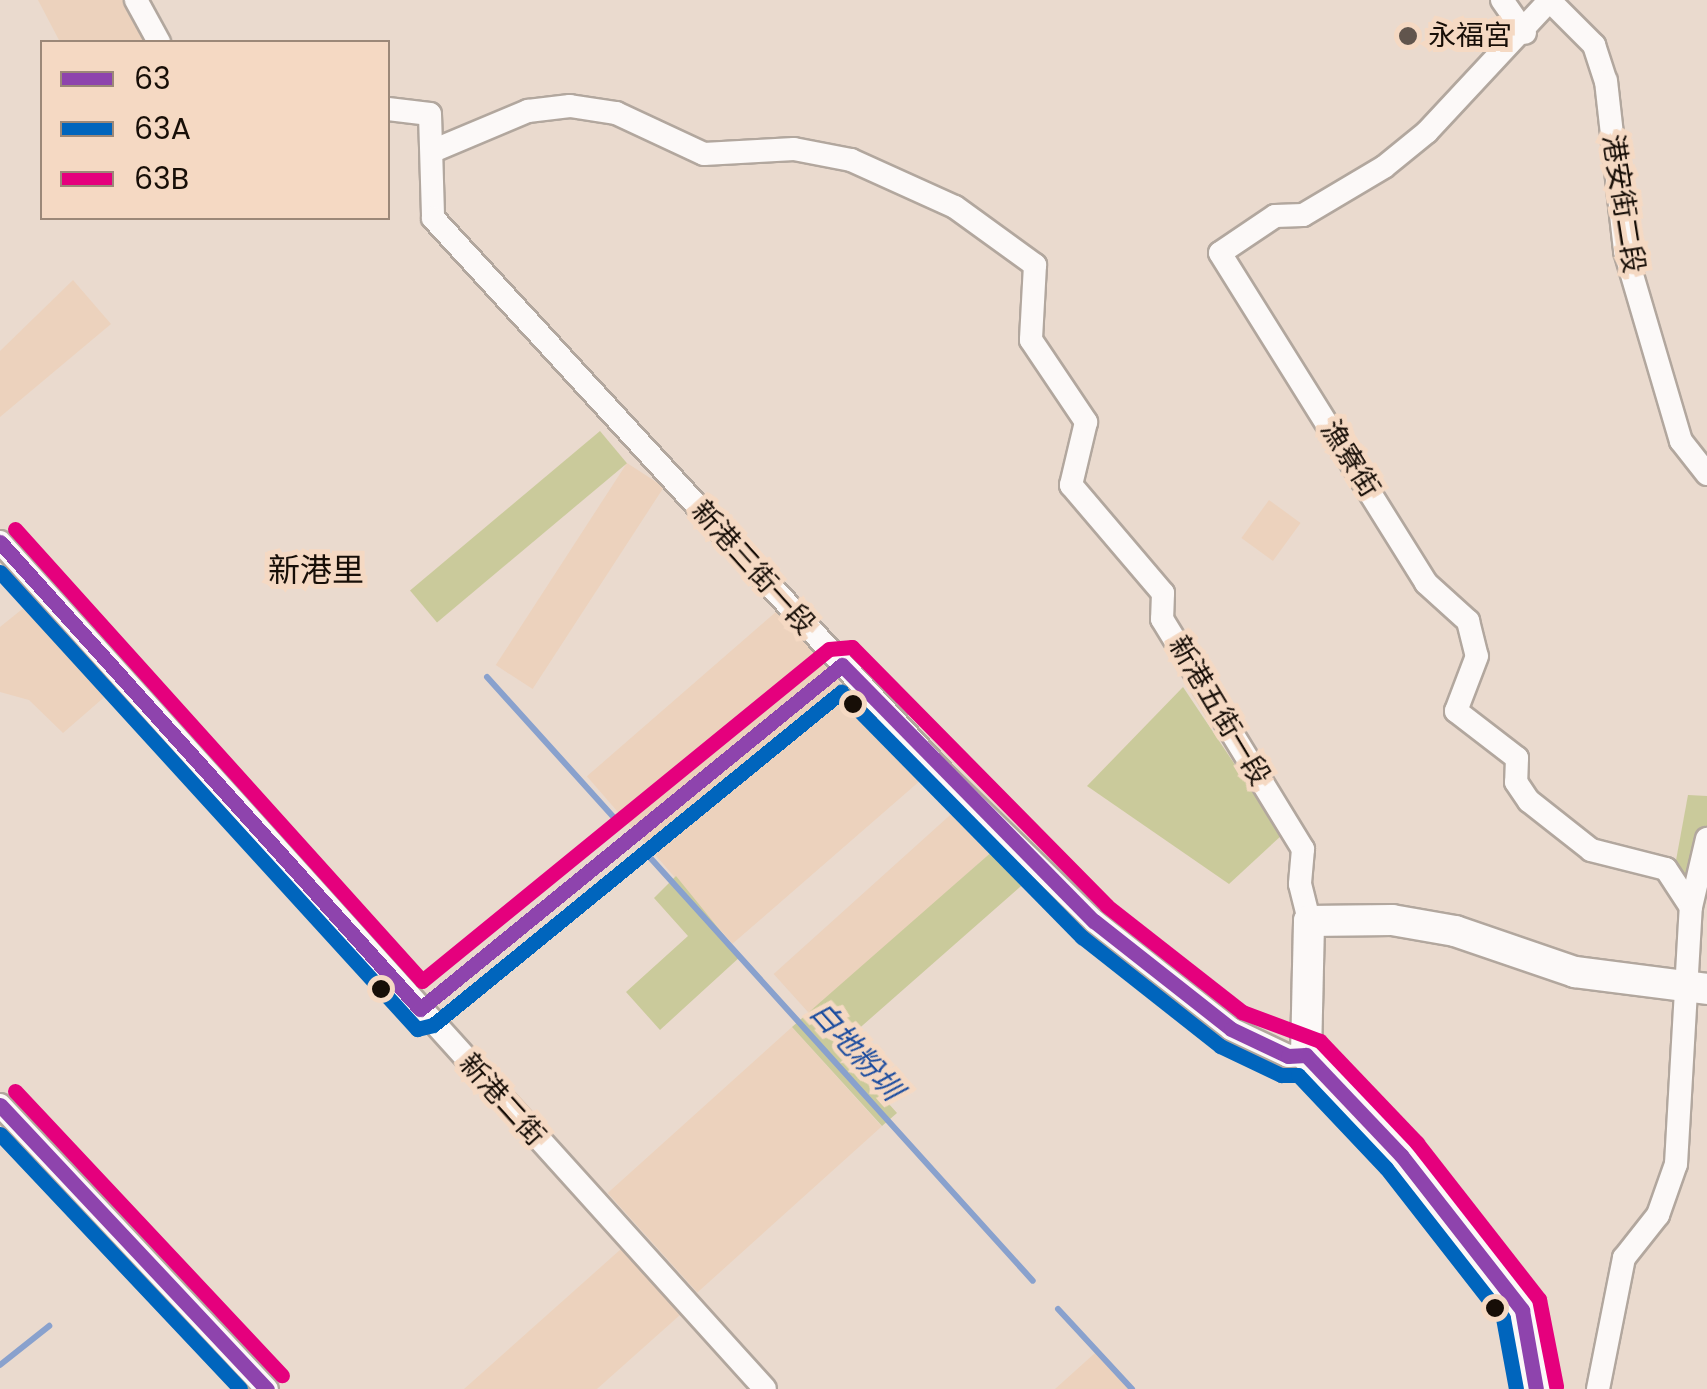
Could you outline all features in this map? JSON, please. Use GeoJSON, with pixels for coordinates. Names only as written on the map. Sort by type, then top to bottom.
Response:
{"type":"FeatureCollection","features":[{"type":"Feature","properties":{"kind":"street"},"geometry":{"type":"LineString","coordinates":[[136,0],[158,40]]}},
{"type":"Feature","properties":{"kind":"street"},"geometry":{"type":"LineString","coordinates":[[1502,0],[1524,33]]}},
{"type":"Feature","properties":{"kind":"street","name":"漁寮街"},"geometry":{"type":"LineString","coordinates":[[1549,1],[1524,33],[1384,167],[1303,215],[1275,216],[1220,252],[1426,583],[1468,621],[1477,656],[1456,712],[1516,758],[1516,782],[1529,801],[1591,850],[1666,869],[1690,907]]}},
{"type":"Feature","properties":{"kind":"street","name":"港安街二段"},"geometry":{"type":"LineString","coordinates":[[1549,1],[1594,45],[1606,81],[1625,251],[1681,441],[1707,474]]}},
{"type":"Feature","properties":{"kind":"street","name":"新港五街一段"},"geometry":{"type":"LineString","coordinates":[[435,150],[528,110],[570,106],[616,113],[704,154],[794,149],[851,160],[955,206],[1035,265],[1030,340],[1086,422],[1071,485],[1163,593],[1162,619],[1303,849],[1300,884],[1309,921]]}},
{"type":"Feature","properties":{"kind":"street","name":"新港三街一段"},"geometry":{"type":"LineString","coordinates":[[390,108],[430,114],[435,150],[433,218],[948,779],[1094,920],[1231,1029],[1288,1056],[1306,1054]]}},
{"type":"Feature","properties":{"kind":"street","name":"新港二街"},"geometry":{"type":"LineString","coordinates":[[0,542],[765,1389]]}},
{"type":"Feature","properties":{"kind":"street"},"geometry":{"type":"LineString","coordinates":[[1598,1389],[1624,1258],[1658,1215],[1676,1164],[1698,987],[1690,907],[1707,839]]}},
{"type":"Feature","properties":{"kind":"street"},"geometry":{"type":"LineString","coordinates":[[1536,1389],[1522,1310],[1401,1155],[1306,1054],[1309,921],[1392,920],[1455,931],[1575,972],[1698,987]]}},
{"type":"Feature","properties":{"kind":"street"},"geometry":{"type":"LineString","coordinates":[[0,1105],[267,1389]]}},
{"type":"Feature","properties":{"kind":"shaded area"},"geometry":{"type":"Polygon","coordinates":[[[38,0],[126,0],[149,40],[59,40],[38,0]]]}},
{"type":"Feature","properties":{"kind":"shaded area"},"geometry":{"type":"Polygon","coordinates":[[[73,280],[111,324],[0,417],[0,351],[73,280]]]}},
{"type":"Feature","properties":{"kind":"shaded area"},"geometry":{"type":"Polygon","coordinates":[[[627,463],[664,487],[533,689],[496,665],[627,463]]]}},
{"type":"Feature","properties":{"kind":"shaded area"},"geometry":{"type":"Polygon","coordinates":[[[1269,500],[1301,523],[1273,561],[1241,538],[1269,500]]]}},
{"type":"Feature","properties":{"kind":"shaded area"},"geometry":{"type":"Polygon","coordinates":[[[31,602],[109,693],[63,733],[29,700],[0,692],[0,627],[31,602]]]}},
{"type":"Feature","properties":{"kind":"shaded area"},"geometry":{"type":"Polygon","coordinates":[[[777,611],[923,779],[732,944],[587,776],[777,611]]]}},
{"type":"Feature","properties":{"kind":"shaded area"},"geometry":{"type":"Polygon","coordinates":[[[958,808],[995,849],[811,1015],[774,974],[958,808]]]}},
{"type":"Feature","properties":{"kind":"shaded area"},"geometry":{"type":"Polygon","coordinates":[[[792,1027],[882,1127],[697,1293],[608,1193],[792,1027]]]}},
{"type":"Feature","properties":{"kind":"shaded area"},"geometry":{"type":"Polygon","coordinates":[[[621,1249],[680,1315],[597,1389],[464,1389],[621,1249]]]}},
{"type":"Feature","properties":{"kind":"shaded area"},"geometry":{"type":"Polygon","coordinates":[[[1095,1353],[1128,1389],[1055,1389],[1095,1353]]]}},
{"type":"Feature","properties":{"kind":"green space"},"geometry":{"type":"Polygon","coordinates":[[[600,431],[627,463],[437,623],[410,590],[600,431]]]}},
{"type":"Feature","properties":{"kind":"green space"},"geometry":{"type":"Polygon","coordinates":[[[1183,687],[1282,835],[1229,884],[1087,786],[1183,687]]]}},
{"type":"Feature","properties":{"kind":"green space"},"geometry":{"type":"Polygon","coordinates":[[[1688,795],[1707,796],[1707,854],[1690,905],[1670,893],[1688,795]]]}},
{"type":"Feature","properties":{"kind":"green space"},"geometry":{"type":"Polygon","coordinates":[[[995,849],[1028,880],[838,1047],[897,1113],[882,1126],[792,1027],[995,849]]]}},
{"type":"Feature","properties":{"kind":"green space"},"geometry":{"type":"Polygon","coordinates":[[[676,876],[741,956],[660,1030],[626,992],[688,936],[654,898],[676,876]]]}},
{"type":"Feature","properties":{"kind":"waterway","name":"白地粉圳"},"geometry":{"type":"LineString","coordinates":[[487,677],[620,824]]}},
{"type":"Feature","properties":{"kind":"waterway","name":"白地粉圳"},"geometry":{"type":"LineString","coordinates":[[645,852],[1033,1281]]}},
{"type":"Feature","properties":{"kind":"waterway","name":"白地粉圳"},"geometry":{"type":"LineString","coordinates":[[1058,1309],[1132,1389]]}},
{"type":"Feature","properties":{"kind":"waterway"},"geometry":{"type":"LineString","coordinates":[[0,1365],[49,1326]]}},
{"type":"Feature","properties":{"kind":"transit line","name":"63B"},"geometry":{"type":"LineString","coordinates":[[15,529],[422,981],[829,649],[852,647],[1107,906],[1242,1012],[1320,1041],[1417,1143],[1539,1299],[1556,1386]]}},
{"type":"Feature","properties":{"kind":"transit line","name":"63"},"geometry":{"type":"LineString","coordinates":[[0,542],[420,1009],[842,665],[1094,921],[1231,1029],[1288,1056],[1306,1055],[1401,1155],[1522,1310],[1536,1389]]}},
{"type":"Feature","properties":{"kind":"transit line","name":"63A"},"geometry":{"type":"LineString","coordinates":[[0,572],[417,1029],[433,1025],[841,692],[1082,937],[1220,1046],[1281,1075],[1298,1075],[1386,1168],[1503,1318],[1516,1389]]}},
{"type":"Feature","properties":{"kind":"transit line","name":"63B"},"geometry":{"type":"LineString","coordinates":[[15,1091],[282,1375]]}},
{"type":"Feature","properties":{"kind":"transit line","name":"63"},"geometry":{"type":"LineString","coordinates":[[0,1105],[267,1389]]}},
{"type":"Feature","properties":{"kind":"transit line","name":"63A"},"geometry":{"type":"LineString","coordinates":[[0,1134],[240,1389]]}},
{"type":"Feature","properties":{"kind":"place","name":"永福宮"},"geometry":{"type":"Point","coordinates":[1408,36]}},
{"type":"Feature","properties":{"kind":"district","name":"新港里"},"geometry":{"type":"Point","coordinates":[316,570]}}]}
